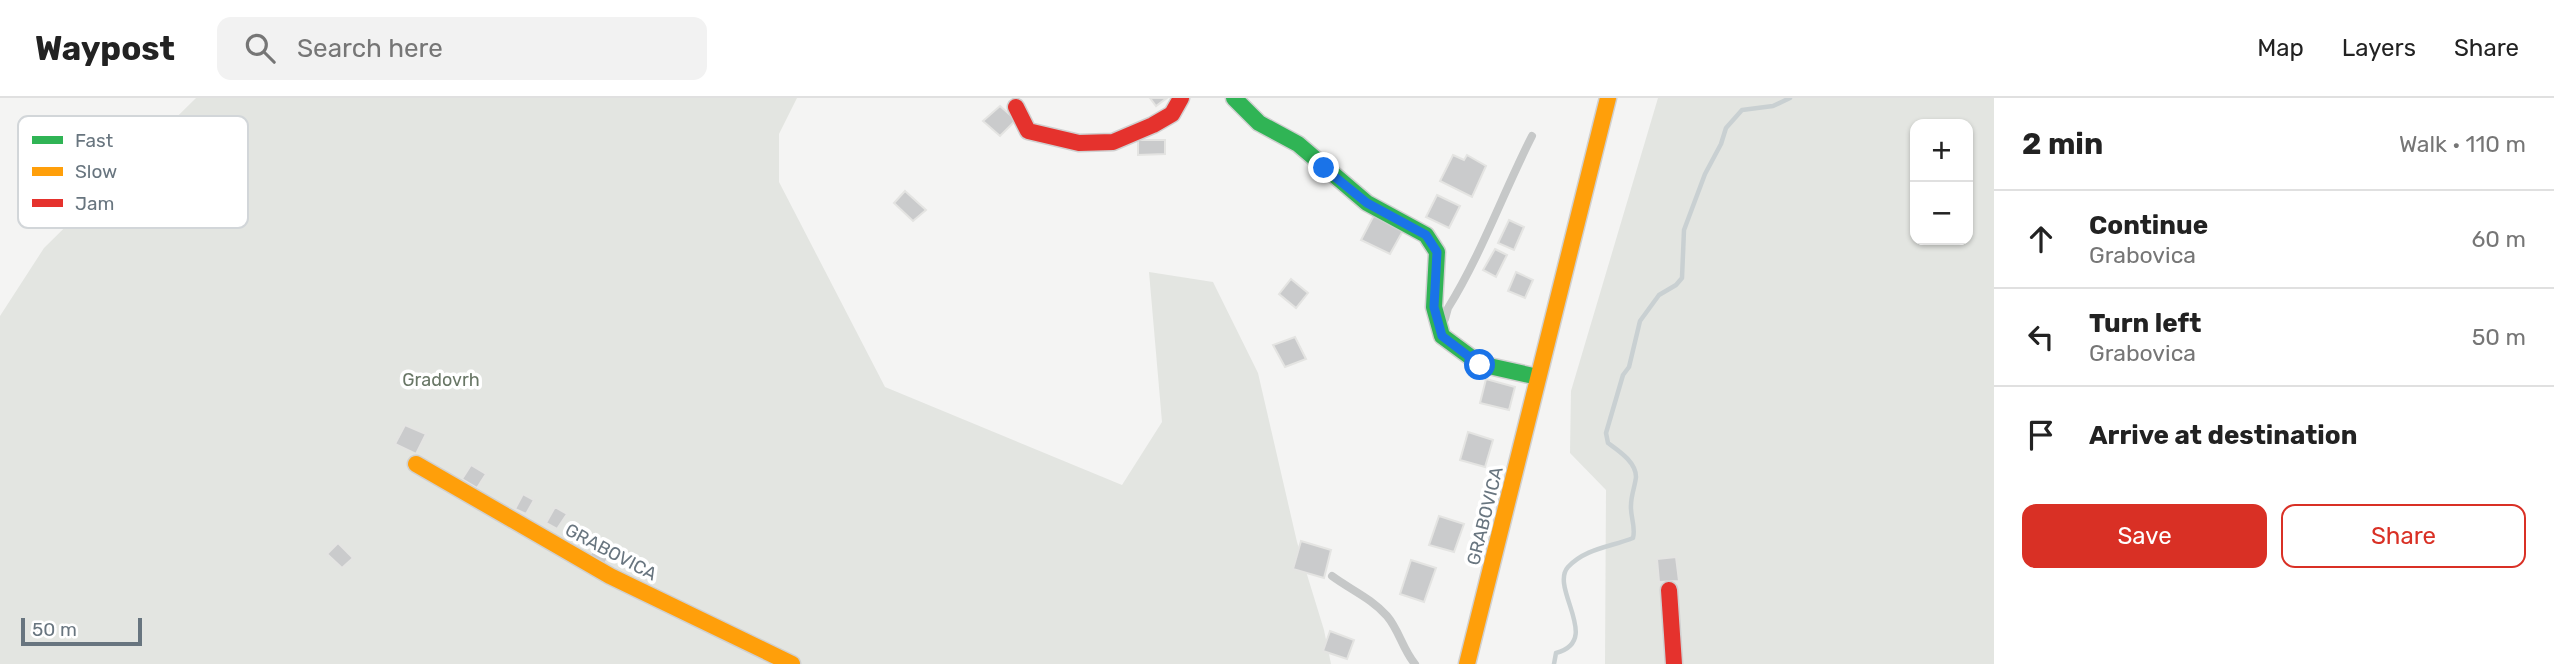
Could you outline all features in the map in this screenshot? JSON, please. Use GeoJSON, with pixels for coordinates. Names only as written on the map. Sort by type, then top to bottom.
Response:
{"type":"FeatureCollection","features":[{"type":"Feature","properties":{"kind":"street"},"geometry":{"type":"LineString","coordinates":[[1016,107],[1028,131],[1079,143],[1113,142],[1172,114],[1181,98]]}},
{"type":"Feature","properties":{"kind":"street"},"geometry":{"type":"LineString","coordinates":[[1234,98],[1259,123],[1298,144],[1367,203],[1426,235],[1437,252],[1434,307],[1442,336],[1480,365],[1538,377]]}},
{"type":"Feature","properties":{"kind":"street","name":"GRABOVICA"},"geometry":{"type":"LineString","coordinates":[[1467,664],[1608,98]]}},
{"type":"Feature","properties":{"kind":"street","name":"GRABOVICA"},"geometry":{"type":"LineString","coordinates":[[416,464],[610,576],[792,664]]}},
{"type":"Feature","properties":{"kind":"street"},"geometry":{"type":"LineString","coordinates":[[1669,590],[1674,664]]}},
{"type":"Feature","properties":{"kind":"lane"},"geometry":{"type":"LineString","coordinates":[[1442,336],[1448,308],[1481,247],[1532,136]]}},
{"type":"Feature","properties":{"kind":"lane"},"geometry":{"type":"LineString","coordinates":[[1332,576],[1349,589],[1370,598],[1389,618],[1415,664]]}},
{"type":"Feature","properties":{"kind":"green space","name":"Gradovrh"},"geometry":{"type":"Polygon","coordinates":[[[196,98],[797,98],[779,134],[779,182],[885,387],[1122,485],[1162,422],[1149,272],[1213,282],[1258,373],[1297,542],[1324,630],[1331,664],[0,664],[0,316],[44,248],[64,228],[248,228],[248,116],[178,116],[196,98]]]}},
{"type":"Feature","properties":{"kind":"green space"},"geometry":{"type":"Polygon","coordinates":[[[1658,98],[1994,98],[1994,664],[1605,664],[1606,490],[1570,453],[1571,391],[1658,98]]]}},
{"type":"Feature","properties":{"kind":"building"},"geometry":{"type":"Polygon","coordinates":[[[1150,98],[1167,98],[1156,106],[1150,98]]]}},
{"type":"Feature","properties":{"kind":"building"},"geometry":{"type":"Polygon","coordinates":[[[1000,106],[1016,120],[1000,136],[983,121],[1000,106]]]}},
{"type":"Feature","properties":{"kind":"building"},"geometry":{"type":"Polygon","coordinates":[[[1138,140],[1165,140],[1165,154],[1138,155],[1138,140]]]}},
{"type":"Feature","properties":{"kind":"building"},"geometry":{"type":"Polygon","coordinates":[[[1453,155],[1464,160],[1467,155],[1486,166],[1472,197],[1440,181],[1453,155]]]}},
{"type":"Feature","properties":{"kind":"building"},"geometry":{"type":"Polygon","coordinates":[[[905,191],[926,210],[913,221],[894,203],[905,191]]]}},
{"type":"Feature","properties":{"kind":"building"},"geometry":{"type":"Polygon","coordinates":[[[1437,195],[1460,206],[1449,228],[1426,217],[1437,195]]]}},
{"type":"Feature","properties":{"kind":"building"},"geometry":{"type":"Polygon","coordinates":[[[1374,215],[1404,229],[1390,254],[1361,240],[1374,215]]]}},
{"type":"Feature","properties":{"kind":"building"},"geometry":{"type":"Polygon","coordinates":[[[1509,220],[1524,227],[1514,250],[1498,243],[1509,220]]]}},
{"type":"Feature","properties":{"kind":"building"},"geometry":{"type":"Polygon","coordinates":[[[1495,249],[1507,255],[1496,277],[1483,270],[1495,249]]]}},
{"type":"Feature","properties":{"kind":"building"},"geometry":{"type":"Polygon","coordinates":[[[1516,272],[1533,280],[1525,298],[1508,291],[1516,272]]]}},
{"type":"Feature","properties":{"kind":"building"},"geometry":{"type":"Polygon","coordinates":[[[1291,279],[1308,293],[1296,308],[1279,294],[1291,279]]]}},
{"type":"Feature","properties":{"kind":"building"},"geometry":{"type":"Polygon","coordinates":[[[1295,337],[1306,359],[1285,367],[1273,345],[1295,337]]]}},
{"type":"Feature","properties":{"kind":"building"},"geometry":{"type":"Polygon","coordinates":[[[1486,379],[1515,387],[1509,410],[1480,403],[1486,379]]]}},
{"type":"Feature","properties":{"kind":"building"},"geometry":{"type":"Polygon","coordinates":[[[405,425],[426,434],[416,454],[395,444],[405,425]]]}},
{"type":"Feature","properties":{"kind":"building"},"geometry":{"type":"Polygon","coordinates":[[[1468,432],[1493,440],[1485,467],[1460,460],[1468,432]]]}},
{"type":"Feature","properties":{"kind":"building"},"geometry":{"type":"Polygon","coordinates":[[[471,465],[486,474],[477,488],[462,479],[471,465]]]}},
{"type":"Feature","properties":{"kind":"building"},"geometry":{"type":"Polygon","coordinates":[[[523,494],[534,500],[526,514],[515,509],[523,494]]]}},
{"type":"Feature","properties":{"kind":"building"},"geometry":{"type":"Polygon","coordinates":[[[555,507],[567,514],[557,529],[546,523],[555,507]]]}},
{"type":"Feature","properties":{"kind":"building"},"geometry":{"type":"Polygon","coordinates":[[[1439,516],[1464,524],[1454,552],[1429,545],[1439,516]]]}},
{"type":"Feature","properties":{"kind":"building"},"geometry":{"type":"Polygon","coordinates":[[[1301,541],[1331,550],[1324,578],[1293,569],[1301,541]]]}},
{"type":"Feature","properties":{"kind":"building"},"geometry":{"type":"Polygon","coordinates":[[[596,542],[612,551],[603,567],[589,558],[596,542]]]}},
{"type":"Feature","properties":{"kind":"building"},"geometry":{"type":"Polygon","coordinates":[[[338,543],[353,558],[342,568],[327,554],[338,543]]]}},
{"type":"Feature","properties":{"kind":"building"},"geometry":{"type":"Polygon","coordinates":[[[1676,557],[1679,581],[1659,582],[1657,559],[1676,557]]]}},
{"type":"Feature","properties":{"kind":"building"},"geometry":{"type":"Polygon","coordinates":[[[1411,560],[1436,568],[1424,602],[1400,594],[1411,560]]]}},
{"type":"Feature","properties":{"kind":"building"},"geometry":{"type":"Polygon","coordinates":[[[1330,631],[1354,640],[1347,659],[1323,651],[1330,631]]]}},
{"type":"Feature","properties":{"kind":"waterway"},"geometry":{"type":"LineString","coordinates":[[1554,664],[1556,653],[1569,647],[1575,637],[1575,626],[1565,588],[1564,576],[1568,567],[1591,552],[1633,538],[1631,505],[1635,472],[1626,457],[1608,443],[1606,433],[1623,375],[1629,367],[1640,321],[1659,295],[1682,278],[1684,230],[1726,128],[1742,110],[1773,106],[1790,98]]}},
{"type":"Feature","properties":{"kind":"traffic: fast"},"geometry":{"type":"LineString","coordinates":[[1234,98],[1259,123],[1298,144],[1367,203],[1426,235],[1437,252],[1434,307],[1442,336],[1480,364],[1538,377]]}},
{"type":"Feature","properties":{"kind":"traffic: slow"},"geometry":{"type":"LineString","coordinates":[[1467,664],[1608,98]]}},
{"type":"Feature","properties":{"kind":"traffic: slow"},"geometry":{"type":"LineString","coordinates":[[416,464],[610,576],[792,664]]}},
{"type":"Feature","properties":{"kind":"traffic: jam"},"geometry":{"type":"LineString","coordinates":[[1016,107],[1028,131],[1079,143],[1113,142],[1172,114],[1181,98]]}},
{"type":"Feature","properties":{"kind":"traffic: jam"},"geometry":{"type":"LineString","coordinates":[[1669,590],[1674,664]]}},
{"type":"Feature","properties":{"kind":"route"},"geometry":{"type":"LineString","coordinates":[[1324,168],[1367,203],[1426,235],[1437,252],[1434,307],[1442,336],[1480,365]]}}]}
